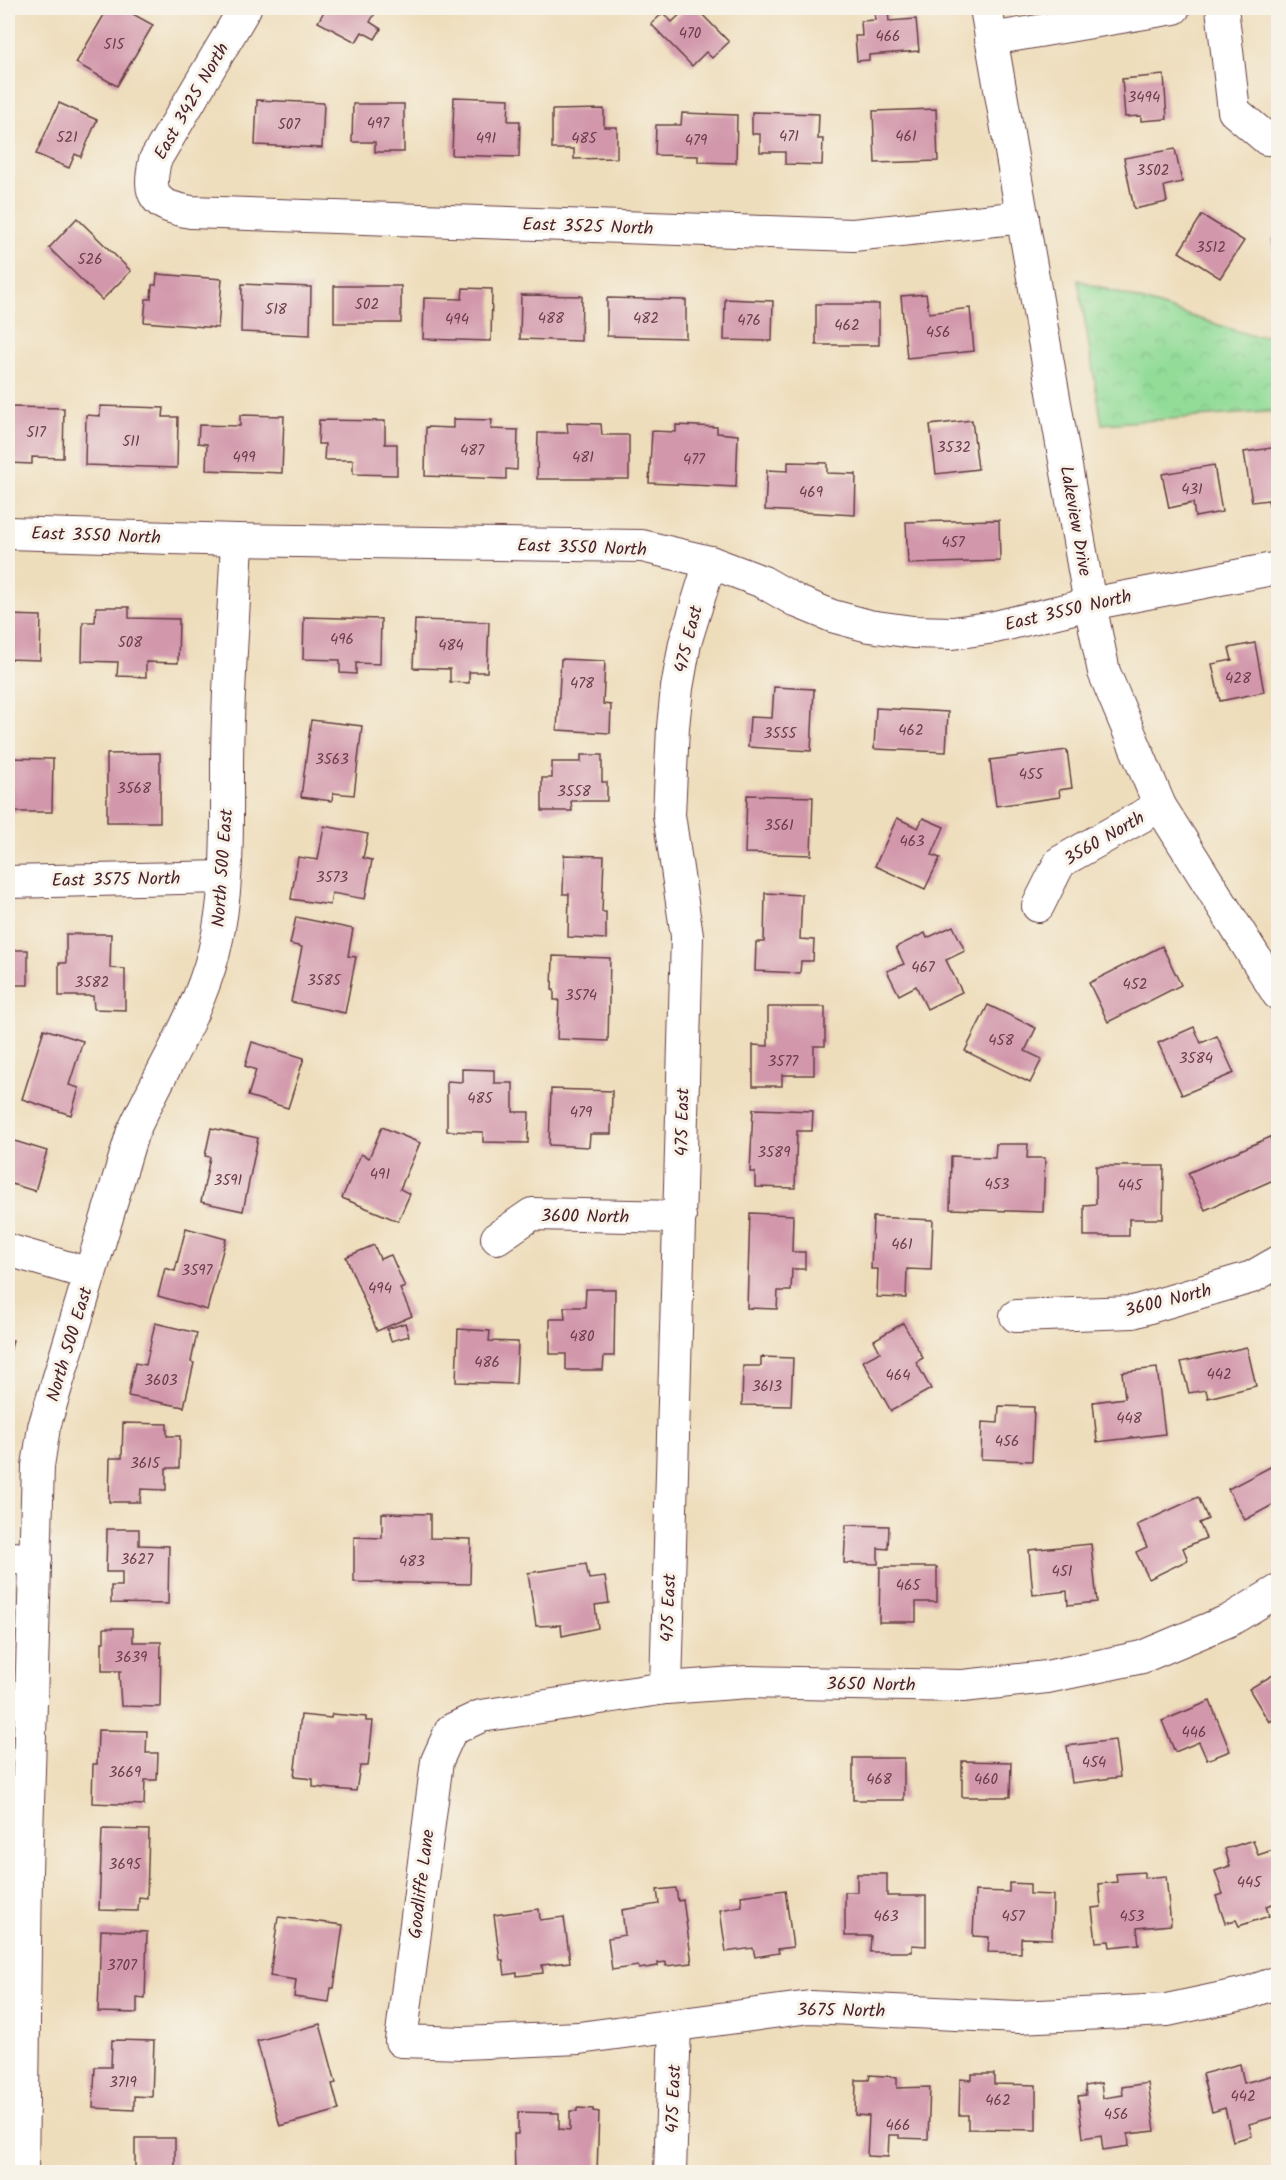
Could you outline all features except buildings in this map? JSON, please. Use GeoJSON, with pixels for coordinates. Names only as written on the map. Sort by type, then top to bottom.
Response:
{"type":"FeatureCollection","features":[{"type":"Feature","properties":{"kind":"street","name":"East 3425 North"},"geometry":{"type":"LineString","coordinates":[[155,198],[150,182],[155,160],[245,8]]}},
{"type":"Feature","properties":{"kind":"street","name":"Lakeview Drive"},"geometry":{"type":"LineString","coordinates":[[986,8],[1090,604],[1104,672],[1160,806],[1276,984]]}},
{"type":"Feature","properties":{"kind":"street"},"geometry":{"type":"LineString","coordinates":[[991,39],[1174,8]]}},
{"type":"Feature","properties":{"kind":"street"},"geometry":{"type":"LineString","coordinates":[[1222,8],[1234,111],[1267,139]]}},
{"type":"Feature","properties":{"kind":"street","name":"East 3525 North"},"geometry":{"type":"LineString","coordinates":[[155,198],[170,208],[191,212],[853,235],[1023,217]]}},
{"type":"Feature","properties":{"kind":"street","name":"East 3550 North"},"geometry":{"type":"LineString","coordinates":[[8,533],[237,540],[642,546],[710,562],[763,582],[798,602],[832,616],[869,626],[913,632],[952,633],[995,627],[1090,604],[1278,568]]}},
{"type":"Feature","properties":{"kind":"street","name":"North 500 East"},"geometry":{"type":"LineString","coordinates":[[22,2172],[17,1870],[22,1558],[44,1427],[132,1134],[147,1101],[182,1039],[201,992],[221,919],[228,828],[227,766],[237,540]]}},
{"type":"Feature","properties":{"kind":"street","name":"475 East"},"geometry":{"type":"LineString","coordinates":[[666,1688],[687,936],[669,815],[677,688],[685,643],[710,562]]}},
{"type":"Feature","properties":{"kind":"street","name":"3560 North"},"geometry":{"type":"LineString","coordinates":[[1038,906],[1060,862],[1160,806]]}},
{"type":"Feature","properties":{"kind":"street","name":"East 3575 North"},"geometry":{"type":"LineString","coordinates":[[8,882],[224,877]]}},
{"type":"Feature","properties":{"kind":"street","name":"3600 North"},"geometry":{"type":"LineString","coordinates":[[497,1238],[532,1214],[680,1217]]}},
{"type":"Feature","properties":{"kind":"street"},"geometry":{"type":"LineString","coordinates":[[8,1250],[90,1274]]}},
{"type":"Feature","properties":{"kind":"street","name":"3600 North"},"geometry":{"type":"LineString","coordinates":[[1016,1316],[1133,1312],[1252,1277],[1278,1262]]}},
{"type":"Feature","properties":{"kind":"street","name":"3650 North"},"geometry":{"type":"LineString","coordinates":[[451,1730],[481,1716],[666,1688],[748,1682],[963,1686],[1047,1677],[1142,1657],[1230,1620],[1278,1590]]}},
{"type":"Feature","properties":{"kind":"street","name":"Goodliffe Lane"},"geometry":{"type":"LineString","coordinates":[[401,2041],[437,1761],[451,1730]]}},
{"type":"Feature","properties":{"kind":"street","name":"3675 North"},"geometry":{"type":"LineString","coordinates":[[401,2041],[463,2043],[579,2038],[810,2007],[1018,2017],[1167,2010],[1247,1992],[1278,1982]]}},
{"type":"Feature","properties":{"kind":"street","name":"475 East"},"geometry":{"type":"LineString","coordinates":[[670,2172],[675,2025]]}},
{"type":"Feature","properties":{"kind":"green space"},"geometry":{"type":"Polygon","coordinates":[[[1078,280],[1253,336],[1278,335],[1278,411],[1102,424],[1078,280]]]}}]}
